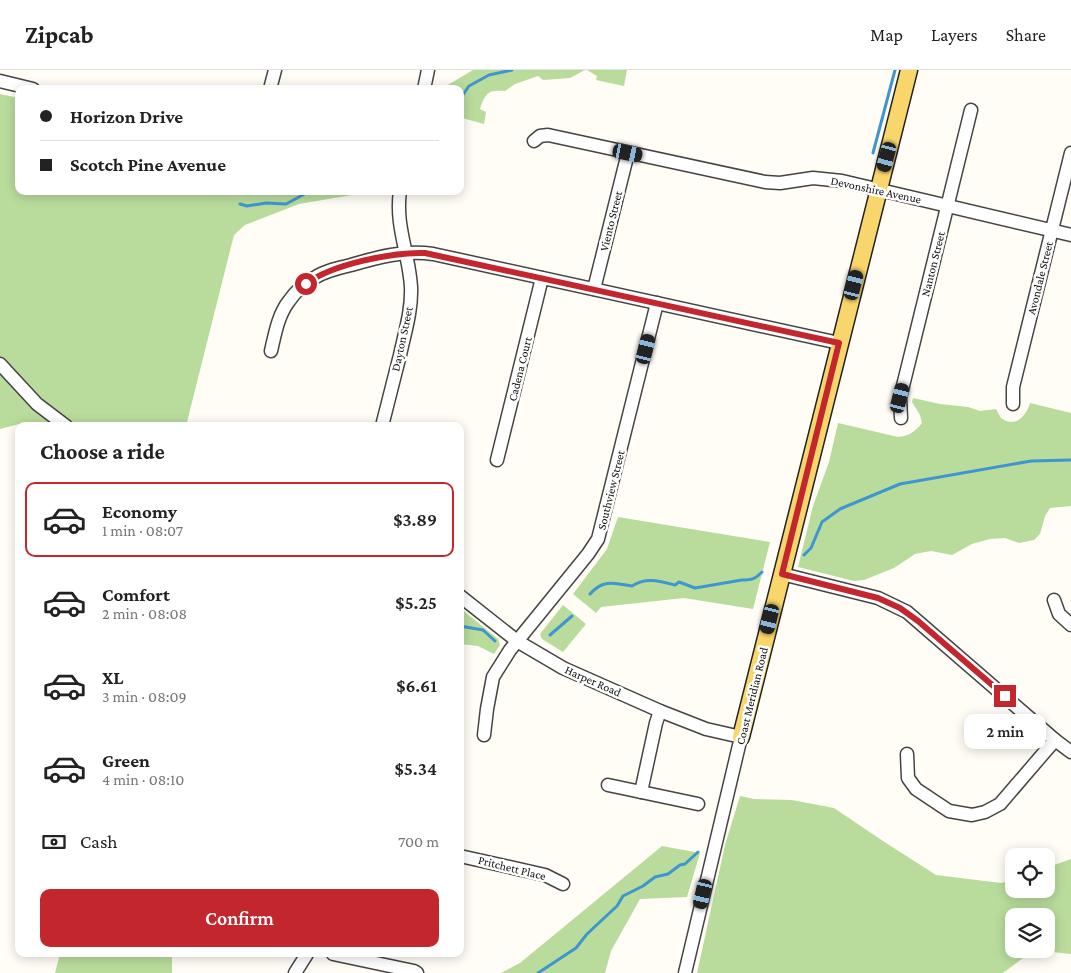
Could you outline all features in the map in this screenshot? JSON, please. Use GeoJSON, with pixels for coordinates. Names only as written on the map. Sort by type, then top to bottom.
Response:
{"type":"FeatureCollection","features":[{"type":"Feature","properties":{"kind":"main road","name":"Coast Meridian Road"},"geometry":{"type":"LineString","coordinates":[[741,737],[909,70]]}},
{"type":"Feature","properties":{"kind":"street"},"geometry":{"type":"LineString","coordinates":[[271,85],[275,70]]}},
{"type":"Feature","properties":{"kind":"street"},"geometry":{"type":"LineString","coordinates":[[425,85],[428,70]]}},
{"type":"Feature","properties":{"kind":"street"},"geometry":{"type":"LineString","coordinates":[[0,82],[15,85]]}},
{"type":"Feature","properties":{"kind":"street","name":"Nanton Street"},"geometry":{"type":"LineString","coordinates":[[901,418],[900,398],[971,110]]}},
{"type":"Feature","properties":{"kind":"street","name":"Devonshire Avenue"},"geometry":{"type":"LineString","coordinates":[[534,141],[540,136],[548,135],[758,181],[780,183],[821,178],[878,189],[1071,235]]}},
{"type":"Feature","properties":{"kind":"street","name":"Viento Street"},"geometry":{"type":"LineString","coordinates":[[594,289],[628,153]]}},
{"type":"Feature","properties":{"kind":"street","name":"Avondale Street"},"geometry":{"type":"LineString","coordinates":[[1012,404],[1013,387],[1071,153]]}},
{"type":"Feature","properties":{"kind":"street","name":"Dayton Street"},"geometry":{"type":"LineString","coordinates":[[383,422],[410,310],[411,285],[399,216],[400,195]]}},
{"type":"Feature","properties":{"kind":"street"},"geometry":{"type":"LineString","coordinates":[[271,351],[278,323],[286,304],[310,280],[335,269],[390,254],[405,253],[433,254],[839,343]]}},
{"type":"Feature","properties":{"kind":"street","name":"Cadena Court"},"geometry":{"type":"LineString","coordinates":[[498,460],[542,278]]}},
{"type":"Feature","properties":{"kind":"street","name":"Southview Street"},"geometry":{"type":"LineString","coordinates":[[484,735],[494,677],[517,641],[598,539],[657,303]]}},
{"type":"Feature","properties":{"kind":"street"},"geometry":{"type":"LineString","coordinates":[[0,364],[37,404],[61,422]]}},
{"type":"Feature","properties":{"kind":"street"},"geometry":{"type":"LineString","coordinates":[[782,574],[878,598],[900,608],[918,621],[1071,752]]}},
{"type":"Feature","properties":{"kind":"street","name":"Harper Road"},"geometry":{"type":"LineString","coordinates":[[464,599],[517,641],[580,677],[706,729],[741,737]]}},
{"type":"Feature","properties":{"kind":"street"},"geometry":{"type":"LineString","coordinates":[[1054,600],[1059,614],[1071,625]]}},
{"type":"Feature","properties":{"kind":"street"},"geometry":{"type":"LineString","coordinates":[[641,792],[660,711]]}},
{"type":"Feature","properties":{"kind":"street","name":"Coast Meridian Road"},"geometry":{"type":"LineString","coordinates":[[685,973],[741,737]]}},
{"type":"Feature","properties":{"kind":"street"},"geometry":{"type":"LineString","coordinates":[[907,754],[908,778],[916,789],[950,811],[972,814],[991,810],[1004,800],[1055,740]]}},
{"type":"Feature","properties":{"kind":"street"},"geometry":{"type":"LineString","coordinates":[[608,785],[698,804]]}},
{"type":"Feature","properties":{"kind":"street","name":"Pritchett Place"},"geometry":{"type":"LineString","coordinates":[[464,857],[545,875],[563,884]]}},
{"type":"Feature","properties":{"kind":"street"},"geometry":{"type":"LineString","coordinates":[[295,973],[305,957]]}},
{"type":"Feature","properties":{"kind":"street"},"geometry":{"type":"LineString","coordinates":[[346,957],[417,973]]}},
{"type":"Feature","properties":{"kind":"green space"},"geometry":{"type":"Polygon","coordinates":[[[473,70],[585,70],[570,78],[543,80],[538,76],[515,84],[505,91],[491,92],[484,99],[480,109],[486,112],[484,124],[464,119],[464,85],[448,85],[473,70]]]}},
{"type":"Feature","properties":{"kind":"green space"},"geometry":{"type":"Polygon","coordinates":[[[587,70],[627,70],[624,86],[596,80],[597,76],[587,70]]]}},
{"type":"Feature","properties":{"kind":"green space"},"geometry":{"type":"Polygon","coordinates":[[[0,94],[15,97],[15,195],[352,195],[299,204],[245,225],[234,235],[187,422],[15,422],[15,425],[0,429],[0,94]]]}},
{"type":"Feature","properties":{"kind":"green space"},"geometry":{"type":"Polygon","coordinates":[[[913,398],[940,404],[968,407],[980,411],[996,409],[1001,418],[1011,422],[1023,417],[1030,403],[1071,413],[1071,506],[1050,508],[1045,516],[1040,534],[1034,540],[1019,543],[1005,538],[990,539],[972,544],[952,555],[931,551],[915,554],[894,568],[864,580],[854,581],[798,567],[813,506],[829,462],[838,423],[898,437],[909,435],[922,423],[920,415],[912,402],[913,398]]]}},
{"type":"Feature","properties":{"kind":"green space"},"geometry":{"type":"Polygon","coordinates":[[[618,517],[770,542],[753,609],[684,598],[601,607],[596,613],[573,594],[607,549],[618,517]]]}},
{"type":"Feature","properties":{"kind":"green space"},"geometry":{"type":"Polygon","coordinates":[[[563,605],[586,624],[563,652],[542,639],[540,634],[563,605]]]}},
{"type":"Feature","properties":{"kind":"green space"},"geometry":{"type":"Polygon","coordinates":[[[464,611],[498,639],[500,645],[494,654],[478,646],[464,644],[464,611]]]}},
{"type":"Feature","properties":{"kind":"green space"},"geometry":{"type":"Polygon","coordinates":[[[740,796],[754,799],[792,800],[834,808],[936,875],[1001,883],[1005,882],[1005,898],[1055,898],[1055,865],[1071,859],[1071,954],[1055,952],[1055,908],[1005,908],[1005,958],[1023,958],[1003,973],[697,973],[725,845],[740,796]]]}},
{"type":"Feature","properties":{"kind":"green space"},"geometry":{"type":"Polygon","coordinates":[[[662,846],[700,853],[687,897],[640,899],[611,951],[605,973],[501,973],[520,963],[662,846]]]}},
{"type":"Feature","properties":{"kind":"green space"},"geometry":{"type":"Polygon","coordinates":[[[59,957],[172,957],[172,973],[55,973],[59,957]]]}},
{"type":"Feature","properties":{"kind":"waterway"},"geometry":{"type":"LineString","coordinates":[[464,93],[469,86],[489,75],[512,70]]}},
{"type":"Feature","properties":{"kind":"waterway"},"geometry":{"type":"LineString","coordinates":[[873,153],[895,70]]}},
{"type":"Feature","properties":{"kind":"waterway"},"geometry":{"type":"LineString","coordinates":[[240,204],[247,206],[266,203],[286,204],[303,195]]}},
{"type":"Feature","properties":{"kind":"waterway"},"geometry":{"type":"LineString","coordinates":[[804,555],[811,548],[822,522],[840,509],[900,484],[1031,461],[1071,460]]}},
{"type":"Feature","properties":{"kind":"waterway"},"geometry":{"type":"LineString","coordinates":[[590,594],[600,586],[610,583],[632,586],[642,581],[658,581],[675,585],[679,582],[695,588],[751,579],[762,572]]}},
{"type":"Feature","properties":{"kind":"waterway"},"geometry":{"type":"LineString","coordinates":[[550,635],[572,616]]}},
{"type":"Feature","properties":{"kind":"waterway"},"geometry":{"type":"LineString","coordinates":[[464,627],[483,630],[495,641]]}},
{"type":"Feature","properties":{"kind":"waterway"},"geometry":{"type":"LineString","coordinates":[[538,973],[576,948],[587,934],[617,906],[623,896],[643,886],[655,877],[668,874],[680,865],[685,864],[698,852]]}},
{"type":"Feature","properties":{"kind":"route"},"geometry":{"type":"LineString","coordinates":[[306,284],[328,271],[390,254],[425,253],[839,343],[782,574],[878,598],[900,608],[913,616],[1005,696]]}}]}
